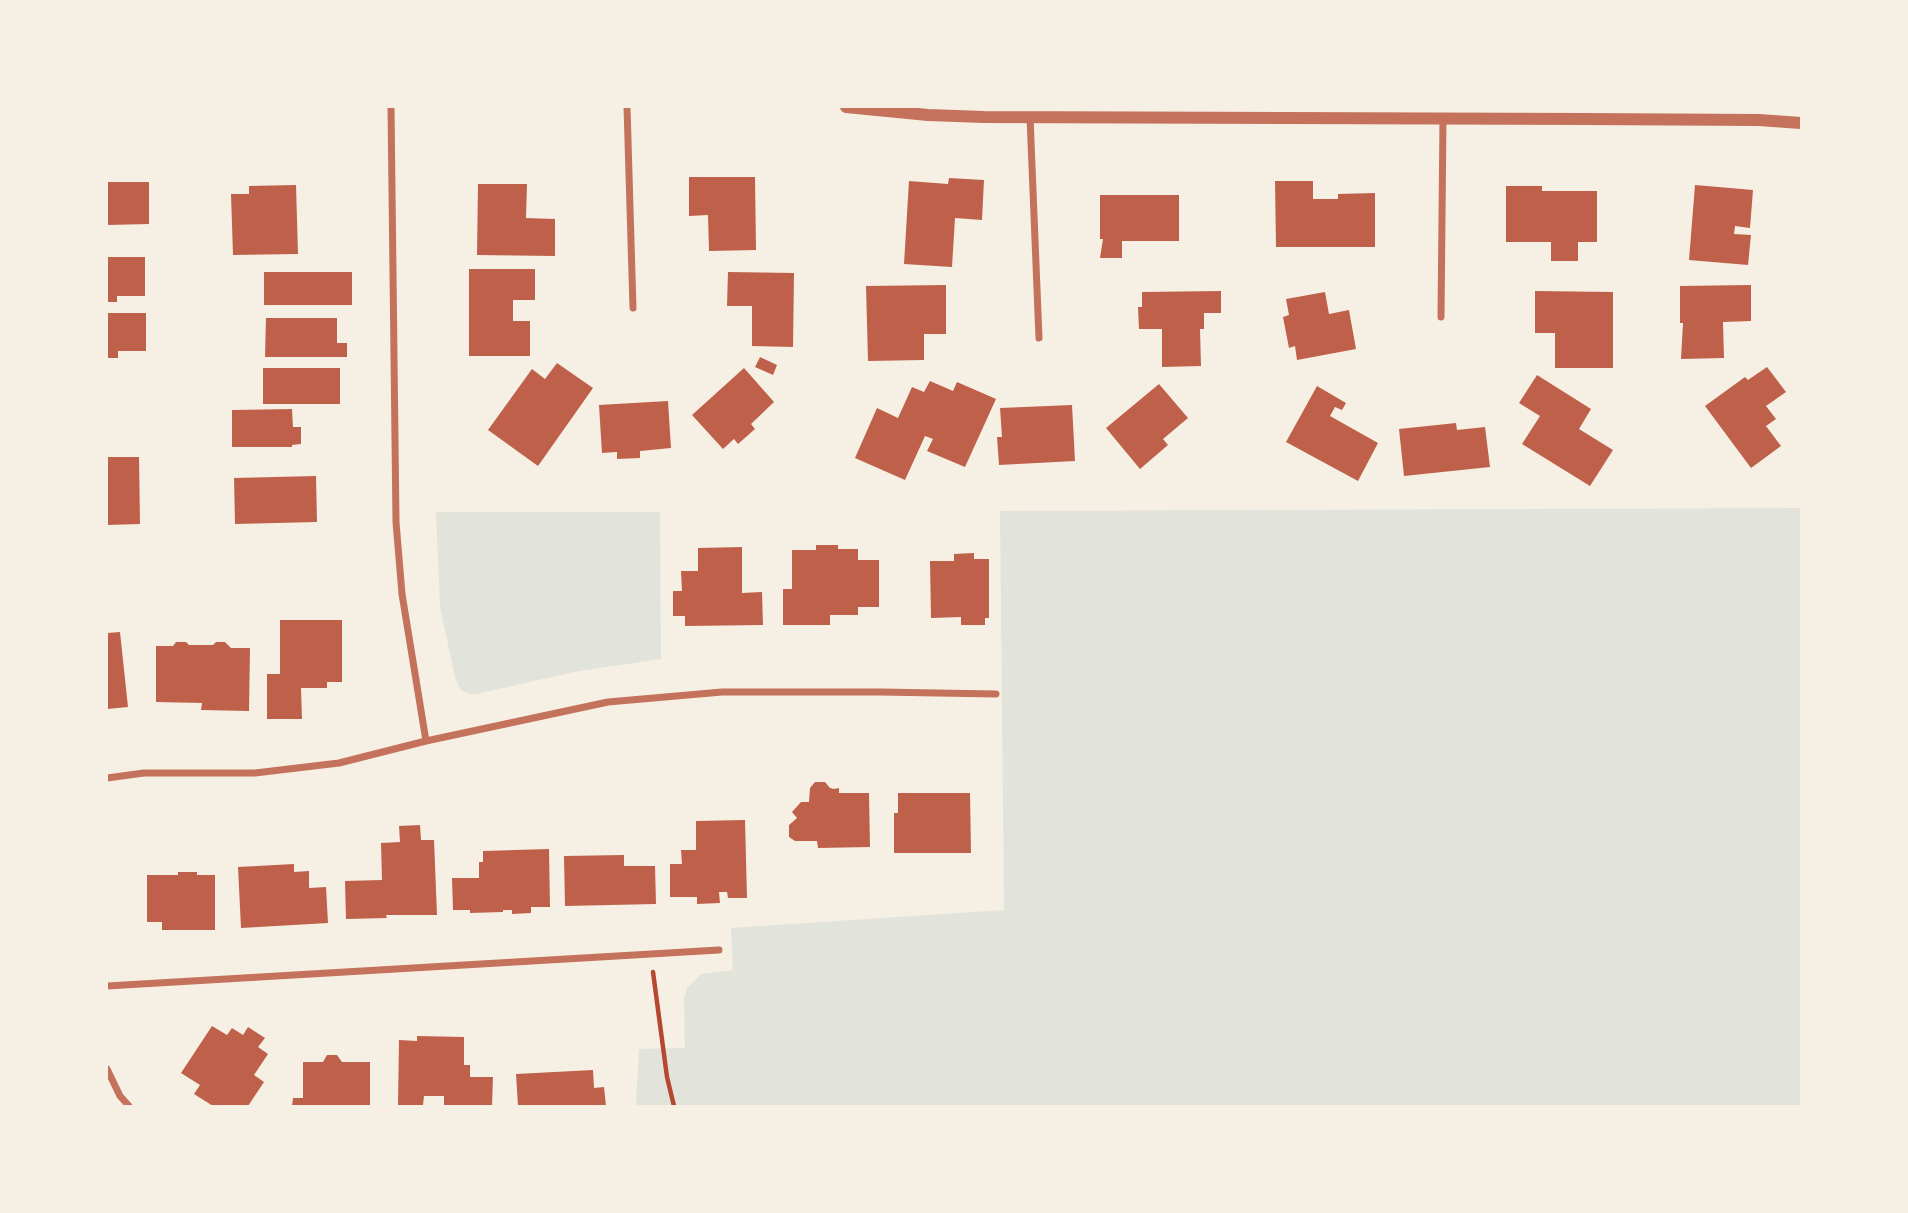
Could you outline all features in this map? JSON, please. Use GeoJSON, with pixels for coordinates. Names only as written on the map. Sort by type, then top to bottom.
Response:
{"type":"FeatureCollection","features":[{"type":"Feature","properties":{"kind":"street"},"geometry":{"type":"LineString","coordinates":[[391,107],[397,522],[402,593],[426,741]]}},
{"type":"Feature","properties":{"kind":"street"},"geometry":{"type":"LineString","coordinates":[[628,107],[633,307]]}},
{"type":"Feature","properties":{"kind":"street"},"geometry":{"type":"LineString","coordinates":[[846,107],[928,115],[1030,117],[1443,118],[1584,113],[1801,123]]}},
{"type":"Feature","properties":{"kind":"street"},"geometry":{"type":"LineString","coordinates":[[1030,117],[1040,338]]}},
{"type":"Feature","properties":{"kind":"street"},"geometry":{"type":"LineString","coordinates":[[1441,317],[1443,118]]}},
{"type":"Feature","properties":{"kind":"street"},"geometry":{"type":"LineString","coordinates":[[107,778],[144,773],[255,774],[339,763],[426,741],[608,702],[722,692],[996,694]]}},
{"type":"Feature","properties":{"kind":"street"},"geometry":{"type":"LineString","coordinates":[[107,986],[719,950]]}},
{"type":"Feature","properties":{"kind":"street"},"geometry":{"type":"LineString","coordinates":[[107,1069],[120,1096],[129,1106]]}},
{"type":"Feature","properties":{"kind":"path"},"geometry":{"type":"LineString","coordinates":[[651,954],[667,1077],[674,1106]]}},
{"type":"Feature","properties":{"kind":"shaded area"},"geometry":{"type":"Polygon","coordinates":[[[1801,508],[1801,1106],[636,1106],[639,1049],[685,1048],[684,999],[687,988],[701,974],[733,970],[731,928],[1004,910],[1000,511],[1801,508]]]}},
{"type":"Feature","properties":{"kind":"shaded area"},"geometry":{"type":"Polygon","coordinates":[[[436,512],[660,512],[661,659],[579,671],[476,694],[461,690],[455,678],[440,606],[436,512]]]}},
{"type":"Feature","properties":{"kind":"building"},"geometry":{"type":"Polygon","coordinates":[[[689,177],[755,177],[756,250],[709,251],[708,215],[689,216],[689,177]]]}},
{"type":"Feature","properties":{"kind":"building"},"geometry":{"type":"Polygon","coordinates":[[[949,178],[984,180],[982,220],[955,218],[952,267],[904,264],[909,181],[948,184],[949,178]]]}},
{"type":"Feature","properties":{"kind":"building"},"geometry":{"type":"Polygon","coordinates":[[[1275,181],[1313,181],[1313,199],[1338,199],[1338,194],[1375,193],[1375,247],[1276,247],[1275,181]]]}},
{"type":"Feature","properties":{"kind":"building"},"geometry":{"type":"Polygon","coordinates":[[[107,182],[149,182],[149,224],[107,225],[107,182]]]}},
{"type":"Feature","properties":{"kind":"building"},"geometry":{"type":"Polygon","coordinates":[[[478,184],[527,184],[526,218],[555,219],[555,256],[477,255],[478,184]]]}},
{"type":"Feature","properties":{"kind":"building"},"geometry":{"type":"Polygon","coordinates":[[[296,185],[298,254],[233,255],[231,194],[249,194],[249,186],[296,185]]]}},
{"type":"Feature","properties":{"kind":"building"},"geometry":{"type":"Polygon","coordinates":[[[1695,185],[1753,190],[1750,228],[1735,226],[1734,234],[1751,235],[1748,265],[1689,260],[1695,185]]]}},
{"type":"Feature","properties":{"kind":"building"},"geometry":{"type":"Polygon","coordinates":[[[1506,186],[1542,186],[1542,191],[1597,191],[1597,242],[1578,242],[1578,261],[1551,261],[1551,242],[1506,242],[1506,186]]]}},
{"type":"Feature","properties":{"kind":"building"},"geometry":{"type":"Polygon","coordinates":[[[1100,195],[1179,195],[1179,241],[1122,241],[1122,258],[1100,258],[1103,239],[1100,239],[1100,195]]]}},
{"type":"Feature","properties":{"kind":"building"},"geometry":{"type":"Polygon","coordinates":[[[107,257],[145,257],[145,296],[117,296],[117,302],[107,302],[107,257]]]}},
{"type":"Feature","properties":{"kind":"building"},"geometry":{"type":"Polygon","coordinates":[[[469,269],[535,269],[535,300],[513,300],[513,321],[530,321],[530,356],[469,356],[469,269]]]}},
{"type":"Feature","properties":{"kind":"building"},"geometry":{"type":"Polygon","coordinates":[[[264,272],[352,272],[352,305],[264,305],[264,272]]]}},
{"type":"Feature","properties":{"kind":"building"},"geometry":{"type":"Polygon","coordinates":[[[728,272],[794,273],[793,347],[752,346],[752,306],[727,306],[728,272]]]}},
{"type":"Feature","properties":{"kind":"building"},"geometry":{"type":"Polygon","coordinates":[[[946,285],[946,334],[924,334],[924,360],[868,361],[866,286],[946,285]]]}},
{"type":"Feature","properties":{"kind":"building"},"geometry":{"type":"Polygon","coordinates":[[[1751,285],[1751,321],[1723,322],[1724,358],[1681,359],[1683,323],[1680,323],[1680,286],[1751,285]]]}},
{"type":"Feature","properties":{"kind":"building"},"geometry":{"type":"Polygon","coordinates":[[[1221,291],[1221,313],[1204,313],[1204,329],[1200,329],[1201,366],[1162,367],[1162,329],[1139,329],[1138,307],[1142,307],[1142,292],[1221,291]]]}},
{"type":"Feature","properties":{"kind":"building"},"geometry":{"type":"Polygon","coordinates":[[[1535,291],[1613,292],[1613,368],[1555,368],[1555,333],[1535,333],[1535,291]]]}},
{"type":"Feature","properties":{"kind":"building"},"geometry":{"type":"Polygon","coordinates":[[[1325,292],[1329,314],[1349,310],[1356,349],[1297,360],[1295,346],[1289,348],[1283,317],[1289,315],[1286,299],[1325,292]]]}},
{"type":"Feature","properties":{"kind":"building"},"geometry":{"type":"Polygon","coordinates":[[[107,313],[146,313],[146,351],[118,351],[118,358],[107,358],[107,313]]]}},
{"type":"Feature","properties":{"kind":"building"},"geometry":{"type":"Polygon","coordinates":[[[266,318],[337,318],[337,343],[347,343],[347,357],[265,357],[266,318]]]}},
{"type":"Feature","properties":{"kind":"building"},"geometry":{"type":"Polygon","coordinates":[[[760,357],[777,365],[773,375],[755,367],[760,357]]]}},
{"type":"Feature","properties":{"kind":"building"},"geometry":{"type":"Polygon","coordinates":[[[557,363],[593,388],[538,466],[488,430],[532,369],[545,379],[557,363]]]}},
{"type":"Feature","properties":{"kind":"building"},"geometry":{"type":"Polygon","coordinates":[[[1767,367],[1786,392],[1766,406],[1776,419],[1766,426],[1781,446],[1751,468],[1705,406],[1745,377],[1748,380],[1767,367]]]}},
{"type":"Feature","properties":{"kind":"building"},"geometry":{"type":"Polygon","coordinates":[[[263,368],[340,368],[340,404],[263,404],[263,368]]]}},
{"type":"Feature","properties":{"kind":"building"},"geometry":{"type":"Polygon","coordinates":[[[744,368],[774,402],[751,424],[755,429],[738,444],[734,439],[723,449],[692,415],[744,368]]]}},
{"type":"Feature","properties":{"kind":"building"},"geometry":{"type":"Polygon","coordinates":[[[1537,375],[1591,409],[1579,429],[1613,450],[1590,486],[1522,444],[1540,416],[1519,403],[1537,375]]]}},
{"type":"Feature","properties":{"kind":"building"},"geometry":{"type":"Polygon","coordinates":[[[930,381],[953,391],[957,382],[996,399],[965,467],[927,451],[933,439],[925,436],[905,480],[855,458],[877,408],[898,418],[912,387],[924,392],[930,381]]]}},
{"type":"Feature","properties":{"kind":"building"},"geometry":{"type":"Polygon","coordinates":[[[1159,384],[1188,418],[1163,439],[1168,445],[1140,469],[1106,428],[1159,384]]]}},
{"type":"Feature","properties":{"kind":"building"},"geometry":{"type":"Polygon","coordinates":[[[1317,386],[1346,403],[1342,410],[1335,407],[1330,416],[1378,443],[1358,481],[1286,442],[1317,386]]]}},
{"type":"Feature","properties":{"kind":"building"},"geometry":{"type":"Polygon","coordinates":[[[668,401],[671,448],[640,451],[640,458],[617,459],[617,452],[602,453],[599,405],[668,401]]]}},
{"type":"Feature","properties":{"kind":"building"},"geometry":{"type":"Polygon","coordinates":[[[1072,405],[1075,461],[999,465],[997,437],[1002,437],[1000,408],[1072,405]]]}},
{"type":"Feature","properties":{"kind":"building"},"geometry":{"type":"Polygon","coordinates":[[[292,409],[293,427],[301,427],[301,444],[292,447],[232,447],[232,410],[292,409]]]}},
{"type":"Feature","properties":{"kind":"building"},"geometry":{"type":"Polygon","coordinates":[[[1456,423],[1457,430],[1485,427],[1490,467],[1404,476],[1399,429],[1456,423]]]}},
{"type":"Feature","properties":{"kind":"building"},"geometry":{"type":"Polygon","coordinates":[[[107,457],[139,457],[140,524],[107,525],[107,457]]]}},
{"type":"Feature","properties":{"kind":"building"},"geometry":{"type":"Polygon","coordinates":[[[316,476],[317,522],[235,524],[234,478],[316,476]]]}},
{"type":"Feature","properties":{"kind":"building"},"geometry":{"type":"Polygon","coordinates":[[[816,545],[858,549],[858,560],[879,560],[879,607],[858,607],[858,615],[830,615],[830,625],[783,625],[783,589],[792,589],[792,550],[816,550],[816,545]]]}},
{"type":"Feature","properties":{"kind":"building"},"geometry":{"type":"Polygon","coordinates":[[[742,547],[742,593],[762,592],[763,625],[685,626],[685,616],[673,616],[673,591],[682,591],[681,571],[698,571],[698,548],[742,547]]]}},
{"type":"Feature","properties":{"kind":"building"},"geometry":{"type":"Polygon","coordinates":[[[974,553],[974,559],[989,559],[989,618],[985,618],[985,625],[961,625],[961,617],[931,618],[930,561],[954,561],[954,554],[974,553]]]}},
{"type":"Feature","properties":{"kind":"building"},"geometry":{"type":"Polygon","coordinates":[[[280,620],[342,620],[342,682],[327,682],[327,688],[301,688],[302,719],[267,719],[267,674],[280,674],[280,620]]]}},
{"type":"Feature","properties":{"kind":"building"},"geometry":{"type":"Polygon","coordinates":[[[120,632],[128,707],[107,709],[107,633],[120,632]]]}},
{"type":"Feature","properties":{"kind":"building"},"geometry":{"type":"Polygon","coordinates":[[[176,642],[213,645],[216,642],[225,642],[231,648],[250,648],[249,711],[201,710],[202,703],[156,702],[156,646],[173,646],[176,642]]]}},
{"type":"Feature","properties":{"kind":"building"},"geometry":{"type":"Polygon","coordinates":[[[815,782],[825,782],[830,788],[839,788],[839,793],[869,793],[870,847],[818,848],[817,841],[795,841],[789,837],[789,825],[797,818],[792,812],[801,802],[809,802],[810,788],[815,782]]]}},
{"type":"Feature","properties":{"kind":"building"},"geometry":{"type":"Polygon","coordinates":[[[898,793],[970,793],[971,853],[894,853],[894,813],[898,813],[898,793]]]}},
{"type":"Feature","properties":{"kind":"building"},"geometry":{"type":"Polygon","coordinates":[[[745,820],[747,898],[728,898],[727,892],[719,892],[720,903],[697,904],[697,897],[670,897],[670,864],[682,864],[681,850],[696,850],[696,821],[745,820]]]}},
{"type":"Feature","properties":{"kind":"building"},"geometry":{"type":"Polygon","coordinates":[[[420,825],[421,840],[434,840],[437,915],[386,915],[387,918],[346,919],[345,881],[382,880],[381,843],[400,842],[399,826],[420,825]]]}},
{"type":"Feature","properties":{"kind":"building"},"geometry":{"type":"Polygon","coordinates":[[[549,849],[550,907],[531,907],[531,913],[512,914],[512,910],[470,913],[470,910],[453,910],[452,878],[479,878],[479,862],[483,862],[483,851],[549,849]]]}},
{"type":"Feature","properties":{"kind":"building"},"geometry":{"type":"Polygon","coordinates":[[[624,855],[624,866],[655,866],[656,904],[565,906],[564,856],[624,855]]]}},
{"type":"Feature","properties":{"kind":"building"},"geometry":{"type":"Polygon","coordinates":[[[294,864],[294,872],[309,871],[309,888],[326,887],[328,923],[241,928],[238,867],[294,864]]]}},
{"type":"Feature","properties":{"kind":"building"},"geometry":{"type":"Polygon","coordinates":[[[178,872],[215,875],[215,930],[162,930],[162,922],[147,922],[147,875],[178,875],[178,872]]]}},
{"type":"Feature","properties":{"kind":"building"},"geometry":{"type":"Polygon","coordinates":[[[212,1026],[227,1035],[232,1028],[243,1035],[248,1027],[265,1038],[258,1047],[268,1054],[254,1075],[264,1082],[248,1106],[213,1106],[194,1094],[200,1085],[181,1073],[212,1026]]]}},
{"type":"Feature","properties":{"kind":"building"},"geometry":{"type":"Polygon","coordinates":[[[417,1036],[464,1037],[464,1065],[470,1065],[470,1077],[493,1077],[492,1106],[444,1106],[444,1096],[424,1096],[423,1105],[398,1105],[399,1040],[417,1041],[417,1036]]]}},
{"type":"Feature","properties":{"kind":"building"},"geometry":{"type":"Polygon","coordinates":[[[327,1055],[337,1055],[342,1062],[370,1062],[370,1106],[292,1106],[293,1098],[303,1098],[303,1062],[323,1062],[327,1055]]]}},
{"type":"Feature","properties":{"kind":"building"},"geometry":{"type":"Polygon","coordinates":[[[593,1070],[594,1088],[604,1087],[606,1106],[518,1106],[516,1074],[593,1070]]]}}]}
